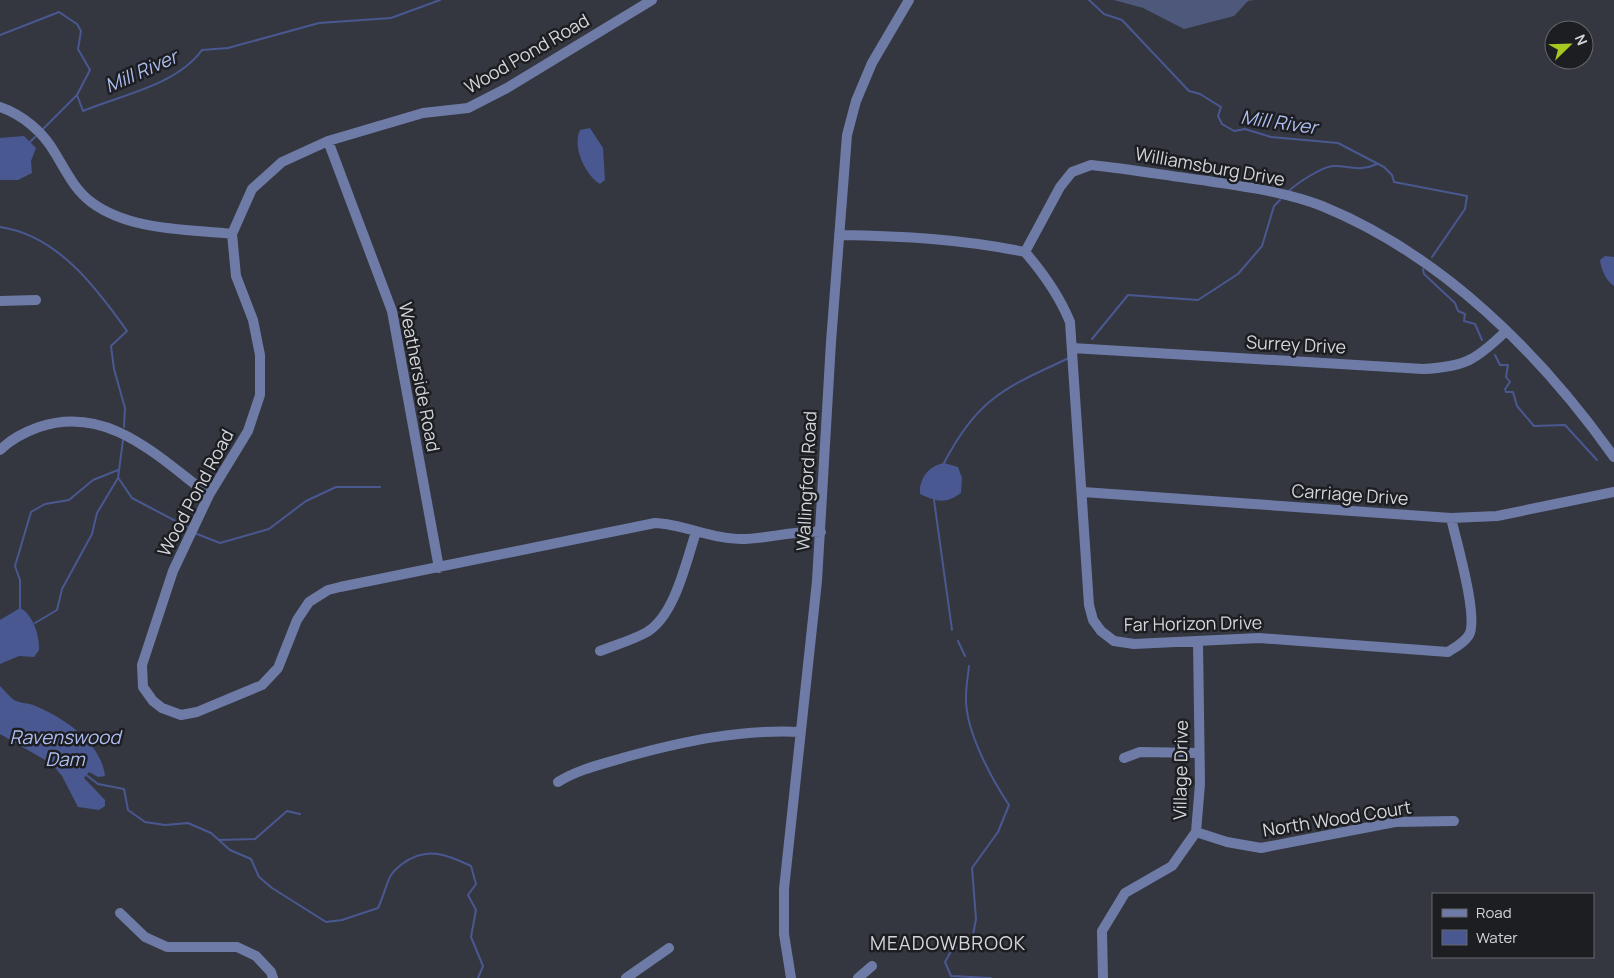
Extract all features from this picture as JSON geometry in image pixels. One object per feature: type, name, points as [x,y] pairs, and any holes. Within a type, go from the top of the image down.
[{"type":"street","name":"Wood Pond Road","points":[[652,0],[507,88],[468,108],[423,113],[328,141],[282,162],[252,189],[232,234],[236,276],[253,320],[260,355],[260,395],[248,431],[209,495],[173,571],[142,665],[141,680],[147,694],[162,708],[181,715],[197,712],[262,685],[271,677],[280,663],[301,614],[309,602],[321,594],[340,587],[654,523],[675,524],[719,538],[742,539],[821,532]]},
{"type":"street","name":"Wallingford Road","points":[[791,978],[784,934],[784,903],[821,532],[844,164],[851,118],[872,63],[909,0]]},
{"type":"street","points":[[0,107],[28,122],[55,153],[75,187],[90,202],[110,214],[149,224],[232,234]]},
{"type":"street","name":"Weatherside Road","points":[[328,141],[392,311],[439,568]]},
{"type":"street","name":"Williamsburg Drive","points":[[1025,252],[1060,187],[1072,172],[1092,165],[1266,190],[1321,206],[1376,231],[1440,272],[1506,331],[1596,432],[1614,458]]},
{"type":"street","points":[[839,235],[907,236],[975,242],[1025,252]]},
{"type":"street","name":"Far Horizon Drive","points":[[1025,252],[1044,274],[1061,301],[1070,322],[1083,492],[1089,605],[1093,620],[1101,632],[1114,641],[1134,644],[1259,638],[1448,652],[1464,641],[1470,634],[1472,626],[1467,589],[1451,518]]},
{"type":"street","points":[[0,301],[36,300]]},
{"type":"street","name":"Surrey Drive","points":[[1072,348],[1423,369],[1446,368],[1468,363],[1486,350],[1506,331]]},
{"type":"street","points":[[0,450],[24,432],[50,423],[82,421],[104,424],[131,437],[209,495]]},
{"type":"street","name":"Carriage Drive","points":[[1083,492],[1451,518],[1497,516],[1614,492]]},
{"type":"street","points":[[600,651],[646,632],[661,621],[671,603],[696,532]]},
{"type":"street","name":"Village Drive","points":[[1103,978],[1102,931],[1125,894],[1172,866],[1196,832],[1200,784],[1198,641]]},
{"type":"street","points":[[558,782],[575,772],[687,741],[756,731],[801,732]]},
{"type":"street","points":[[1124,758],[1140,752],[1199,753]]},
{"type":"street","name":"North Wood Court","points":[[1196,832],[1227,842],[1261,848],[1395,822],[1454,821]]},
{"type":"street","points":[[120,913],[145,937],[167,947],[236,947],[256,956],[271,972],[273,978]]},
{"type":"street","points":[[626,978],[669,948]]},
{"type":"street","points":[[858,978],[872,966]]},
{"type":"shaded area","points":[[1114,0],[1254,0],[1248,1],[1234,16],[1184,29],[1143,8]]},
{"type":"water","points":[[590,128],[603,148],[605,180],[600,184],[589,174],[579,152],[578,137],[580,130]]},
{"type":"water","points":[[24,136],[36,148],[31,161],[32,173],[18,180],[0,180],[0,138]]},
{"type":"water","points":[[1605,256],[1614,257],[1614,286],[1606,278],[1601,267],[1600,260]]},
{"type":"water","points":[[944,463],[958,467],[962,478],[961,493],[951,499],[941,501],[920,494],[921,483],[929,470]]},
{"type":"water","points":[[20,608],[29,615],[35,626],[39,650],[34,657],[19,656],[0,664],[0,620]]},
{"type":"water","name":"Ravenswood Dam","points":[[0,686],[14,700],[33,705],[56,716],[79,732],[88,742],[102,764],[105,776],[98,777],[89,772],[84,778],[105,800],[105,806],[99,810],[78,807],[62,776],[52,764],[0,734]]},
{"type":"waterway","name":"Mill River","points":[[0,35],[59,12],[77,24],[81,31],[78,49],[90,70],[77,95],[83,111],[147,88],[163,80],[178,72],[202,50],[228,48],[319,23],[391,18],[440,0]]},
{"type":"waterway","name":"Mill River","points":[[1089,0],[1104,14],[1122,20],[1189,91],[1200,94],[1221,107],[1218,116],[1222,124],[1234,131],[1245,129],[1271,137],[1338,143],[1384,167],[1392,175],[1394,182],[1467,196],[1465,209],[1432,257]]},
{"type":"waterway","points":[[43,129],[77,95]]},
{"type":"waterway","points":[[30,142],[35,137]]},
{"type":"waterway","points":[[1289,191],[1310,176],[1329,167],[1360,168],[1377,164]]},
{"type":"waterway","points":[[1092,339],[1128,295],[1198,300],[1238,274],[1262,246],[1274,206],[1280,200]]},
{"type":"waterway","points":[[0,227],[21,232],[40,240],[57,252],[88,281],[127,331],[111,346],[114,369],[125,408],[124,427]]},
{"type":"waterway","name":"Mill River","points":[[1423,269],[1424,274],[1455,303],[1458,311],[1465,314],[1464,321],[1475,324],[1482,340]]},
{"type":"waterway","name":"Mill River","points":[[1495,355],[1500,365],[1508,365],[1506,377],[1510,382],[1505,389],[1506,392],[1513,392],[1517,406],[1534,426],[1565,425],[1597,460]]},
{"type":"waterway","points":[[944,463],[965,428],[985,405],[1021,381],[1069,358]]},
{"type":"waterway","points":[[35,623],[57,610],[62,589],[92,534],[97,513],[118,478],[123,440]]},
{"type":"waterway","points":[[20,608],[20,580],[15,566],[31,512],[45,504],[69,500],[93,480],[118,470]]},
{"type":"waterway","points":[[119,479],[132,498],[187,527]]},
{"type":"waterway","points":[[197,534],[220,543],[269,529],[306,501],[336,487],[380,487]]},
{"type":"waterway","points":[[934,500],[952,630]]},
{"type":"waterway","points":[[958,641],[965,656]]},
{"type":"waterway","points":[[969,666],[966,697],[974,739],[987,768],[1009,805],[998,832],[972,868],[976,919],[973,935],[950,953],[945,962],[951,976],[991,978]]},
{"type":"waterway","points":[[85,774],[98,784],[124,789],[128,810],[145,822],[165,825],[188,823],[211,833],[230,850],[251,859],[259,877],[272,888],[326,922],[342,920],[378,908],[389,879],[402,864],[411,858],[428,854],[445,855],[471,866],[476,884],[468,895],[476,910],[471,937],[483,966],[478,978]]},
{"type":"waterway","points":[[219,840],[255,839],[287,811],[300,814]]},
{"type":"district","name":"MEADOWBROOK","points":[[948,943]]}]
